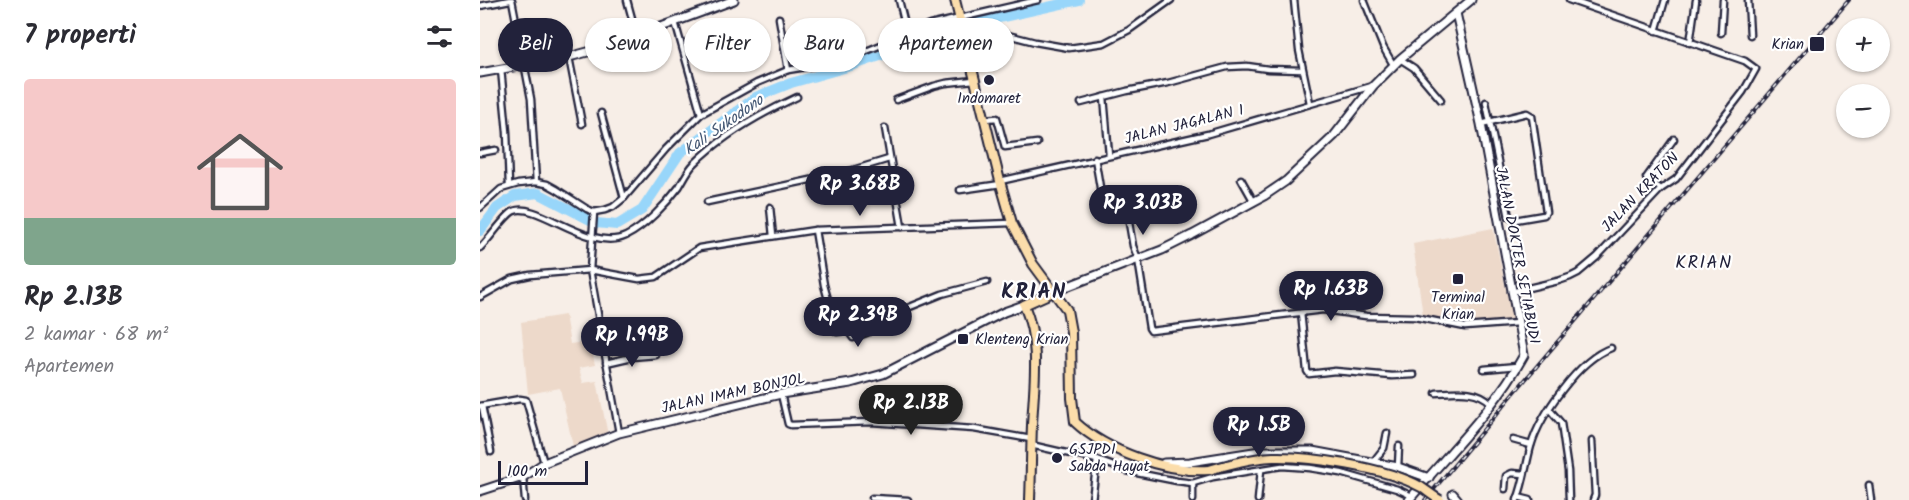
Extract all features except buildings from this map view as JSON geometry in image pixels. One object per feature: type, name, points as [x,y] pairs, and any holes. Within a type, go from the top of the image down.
[{"type":"main road","points":[[672,23],[734,0]]},
{"type":"main road","points":[[955,0],[960,18]]},
{"type":"main road","points":[[1030,500],[1036,357],[1035,341],[1024,304],[1192,235],[1254,202],[1286,181],[1334,136],[1373,86],[1400,58],[1471,0]]},
{"type":"main road","name":"JALAN DOKTER SETIABUDI","points":[[1412,497],[1476,424],[1524,355],[1481,124],[1456,13]]},
{"type":"main road","points":[[480,73],[498,70]]},
{"type":"main road","points":[[972,72],[1012,223],[1026,252],[1067,310],[1071,326],[1072,398],[1075,422],[1092,435],[1162,466],[1193,471],[1209,470],[1270,457],[1303,458],[1369,469],[1400,478],[1419,486],[1440,500]]},
{"type":"main road","name":"JALAN IMAM BONJOL","points":[[480,491],[523,477],[544,464],[619,434],[781,394],[851,383],[883,374],[1024,304]]},
{"type":"main road","points":[[1138,457],[1165,463],[1177,463],[1260,451],[1312,451],[1398,467],[1426,481]]},
{"type":"main road","points":[[1450,497],[1458,500]]},
{"type":"street","points":[[480,6],[511,0],[515,18]]},
{"type":"street","points":[[627,0],[632,18]]},
{"type":"street","points":[[899,0],[904,18]]},
{"type":"street","points":[[972,18],[1038,0]]},
{"type":"street","points":[[1014,37],[1069,48],[1104,43],[1129,30],[1171,0]]},
{"type":"street","points":[[1294,0],[1302,70],[1310,103]]},
{"type":"street","points":[[1364,0],[1383,47],[1394,66]]},
{"type":"street","points":[[1569,0],[1690,43],[1696,0]]},
{"type":"street","points":[[1656,31],[1665,0]]},
{"type":"street","points":[[1721,33],[1723,0]]},
{"type":"street","points":[[1748,0],[1750,36]]},
{"type":"street","points":[[779,18],[783,41]]},
{"type":"street","points":[[675,22],[701,114]]},
{"type":"street","name":"JALAN KRATON","points":[[1511,292],[1570,277],[1597,257],[1661,189],[1676,179],[1743,92],[1756,69],[1745,61],[1690,43]]},
{"type":"street","points":[[1400,58],[1414,68],[1442,100]]},
{"type":"street","points":[[1081,103],[1227,67],[1302,70]]},
{"type":"street","points":[[501,72],[510,186]]},
{"type":"street","points":[[526,72],[531,99],[536,182]]},
{"type":"street","points":[[572,72],[582,124]]},
{"type":"street","points":[[480,208],[493,195],[510,186],[536,182],[547,184],[594,213],[613,207],[624,198],[666,149],[701,114],[738,93],[784,72]]},
{"type":"street","points":[[896,100],[934,86],[974,80]]},
{"type":"street","name":"JALAN JAGALAN 1","points":[[960,190],[1000,183],[1095,158],[1208,134],[1373,86]]},
{"type":"street","points":[[480,248],[511,213],[520,210],[534,212],[592,235],[613,239],[626,237],[652,217],[674,193],[692,166],[707,152],[771,109],[797,97]]},
{"type":"street","points":[[1104,97],[1109,155]]},
{"type":"street","points":[[1481,124],[1490,122],[1527,113],[1532,116],[1546,212],[1544,215],[1515,220],[1509,217],[1490,122],[1486,102]]},
{"type":"street","points":[[601,113],[624,198]]},
{"type":"street","points":[[984,119],[997,118],[1005,147],[1036,143]]},
{"type":"street","points":[[885,128],[902,227]]},
{"type":"street","points":[[1661,189],[1646,178],[1674,139]]},
{"type":"street","points":[[480,153],[496,150]]},
{"type":"street","points":[[1095,158],[1103,205]]},
{"type":"street","points":[[706,202],[843,173],[889,159]]},
{"type":"street","points":[[1241,179],[1254,202]]},
{"type":"street","points":[[770,207],[773,236]]},
{"type":"street","points":[[594,213],[590,270],[619,434]]},
{"type":"street","points":[[1128,217],[1151,331],[1323,310],[1366,316],[1415,317],[1465,327],[1518,323]]},
{"type":"street","points":[[480,297],[513,279],[590,270],[639,279],[651,278],[663,273],[699,248],[815,230],[1012,223]]},
{"type":"street","points":[[815,230],[824,285],[837,332],[849,333],[934,297],[987,282]]},
{"type":"street","points":[[1301,313],[1309,374],[1335,371],[1392,376],[1414,375]]},
{"type":"street","points":[[849,333],[853,338],[869,332]]},
{"type":"street","points":[[1530,500],[1517,498],[1539,422],[1564,388],[1589,361],[1611,348]]},
{"type":"street","points":[[606,363],[632,357],[656,355]]},
{"type":"street","points":[[1484,369],[1518,366]]},
{"type":"street","points":[[1436,393],[1466,391],[1485,396],[1491,403]]},
{"type":"street","points":[[781,394],[788,424],[791,425],[871,422],[974,429],[1097,460],[1127,471],[1193,483],[1213,477],[1282,466],[1311,464],[1397,489],[1412,497]]},
{"type":"street","points":[[491,452],[481,406],[520,399],[527,401],[544,464]]},
{"type":"street","points":[[1549,409],[1561,423],[1568,471],[1569,500]]},
{"type":"street","points":[[1373,462],[1384,448],[1387,433]]},
{"type":"street","points":[[1513,440],[1531,445]]},
{"type":"street","points":[[1592,441],[1595,495],[1593,500]]},
{"type":"street","points":[[1398,467],[1400,446]]},
{"type":"street","points":[[1311,464],[1312,451]]},
{"type":"street","points":[[1092,500],[1097,460]]},
{"type":"street","points":[[1258,500],[1261,470]]},
{"type":"street","points":[[1505,489],[1506,476],[1512,472],[1524,474]]},
{"type":"street","points":[[523,477],[525,500]]},
{"type":"street","points":[[1193,483],[1193,500]]},
{"type":"street","points":[[1869,485],[1871,500]]},
{"type":"street","points":[[872,498],[908,500]]},
{"type":"shaded area","name":"Terminal Krian","points":[[1493,228],[1513,323],[1477,327],[1423,316],[1413,244]]},
{"type":"shaded area","points":[[565,315],[570,344],[590,341],[595,365],[579,368],[583,383],[597,381],[608,435],[573,446],[560,388],[528,394],[521,322]]},
{"type":"waterway","name":"Kali Sukodono","points":[[480,231],[497,208],[515,196],[538,193],[596,223],[617,225],[642,210],[680,153],[756,97],[791,83],[851,66],[972,24],[1079,0]]},
{"type":"railway","points":[[1425,500],[1849,0]]},
{"type":"place","name":"Krian","points":[[1817,44]]},
{"type":"place","name":"Indomaret","points":[[989,80]]},
{"type":"place","name":"Terminal Krian","points":[[1458,279]]},
{"type":"place","name":"Klenteng Krian","points":[[963,339]]},
{"type":"place","name":"GSJPDI Sabda Hayat","points":[[1057,458]]},
{"type":"district","name":"KRIAN","points":[[1704,262]]},
{"type":"district","name":"KRIAN","points":[[1034,291]]}]
